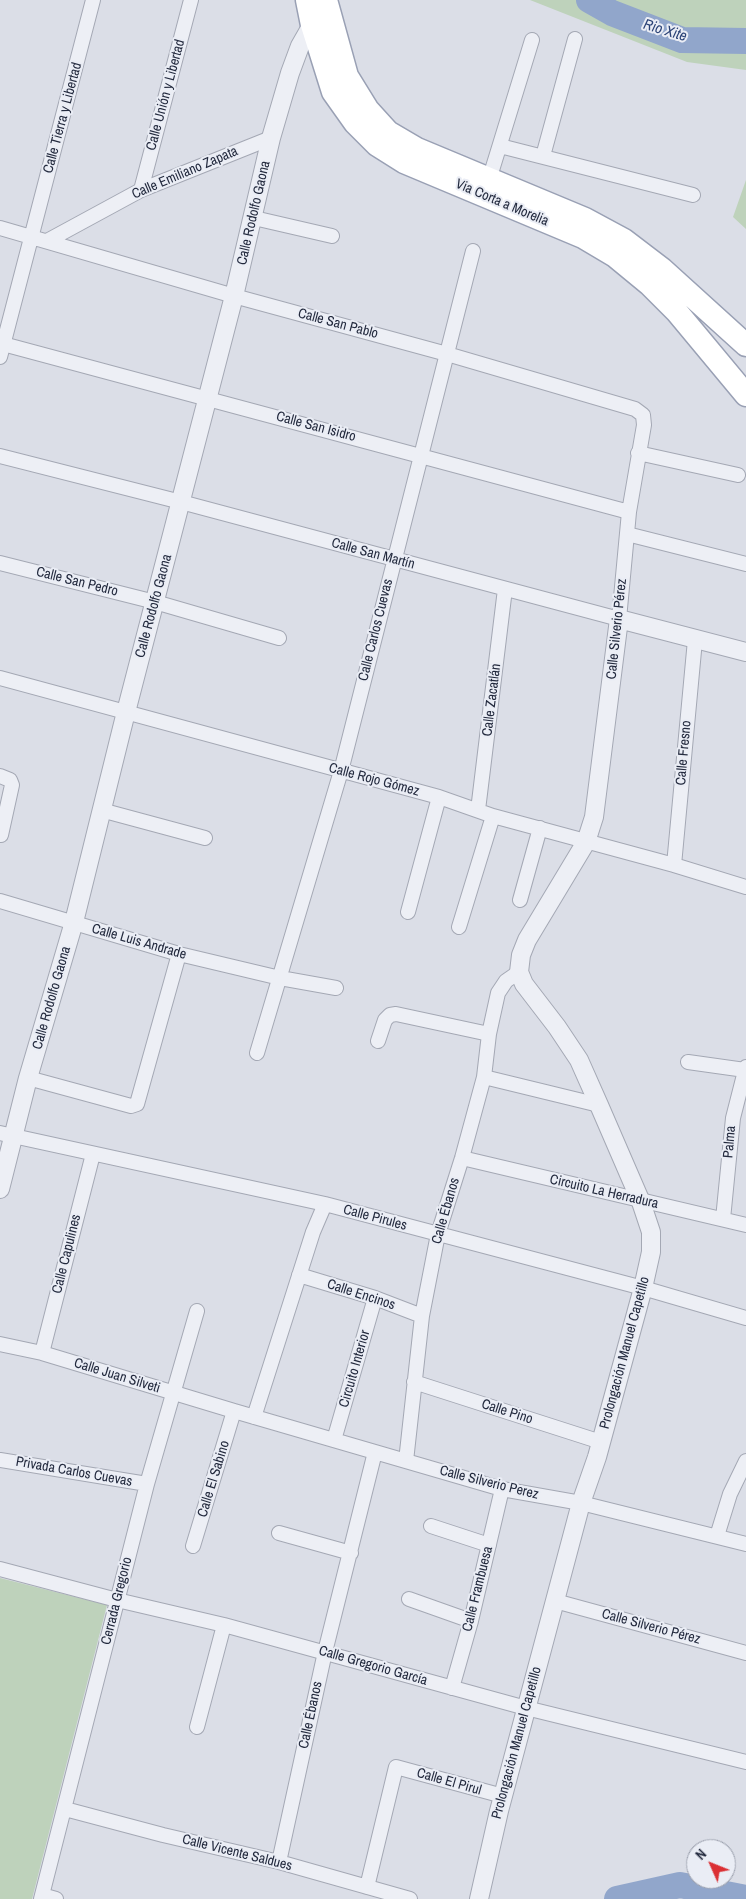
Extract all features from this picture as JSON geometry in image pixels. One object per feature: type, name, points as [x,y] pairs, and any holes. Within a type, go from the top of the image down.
[{"type":"main road","name":"Via Corta a Morelia","points":[[307,0],[312,25],[333,92],[355,123],[377,145],[404,162],[582,237],[615,256],[649,284],[677,312],[742,389]]},
{"type":"main road","name":"Via Corta a Morelia","points":[[326,0],[347,76],[368,110],[388,132],[417,149],[585,219],[624,240],[662,270],[746,345]]},
{"type":"street","name":"Calle Tierra y Libertad","points":[[2,350],[93,0]]},
{"type":"street","name":"Calle Unión y Libertad","points":[[140,190],[191,0]]},
{"type":"street","name":"Calle Rodolfo Gaona","points":[[0,1189],[6,1135],[28,1078],[74,922],[154,602],[254,218],[271,138],[290,73],[300,46],[312,25]]},
{"type":"street","points":[[543,156],[574,39]]},
{"type":"street","points":[[489,180],[532,40]]},
{"type":"street","name":"Calle Emiliano Zapata","points":[[47,241],[140,190],[271,138]]},
{"type":"street","points":[[500,146],[693,195]]},
{"type":"street","points":[[254,218],[332,236]]},
{"type":"street","name":"Calle San Pablo","points":[[0,228],[234,296],[447,354],[635,409],[643,415]]},
{"type":"street","name":"Calle Carlos Cuevas","points":[[280,978],[341,771],[473,251]]},
{"type":"street","name":"Calle San Isidro","points":[[2,350],[208,398],[421,454],[629,512]]},
{"type":"street","name":"Calle Silverio Pérez","points":[[586,842],[594,817],[619,619],[629,512],[644,425],[643,415]]},
{"type":"street","points":[[638,453],[738,475]]},
{"type":"street","name":"Calle San Martín","points":[[0,456],[181,502],[505,590],[746,652]]},
{"type":"street","points":[[627,534],[746,564]]},
{"type":"street","name":"Calle San Pedro","points":[[0,562],[154,602],[279,638]]},
{"type":"street","name":"Calle Zacatlán","points":[[478,810],[505,590]]},
{"type":"street","name":"Calle Fresno","points":[[674,865],[695,640]]},
{"type":"street","name":"Calle Rojo Gómez","points":[[0,678],[439,797],[493,816],[746,886]]},
{"type":"street","points":[[0,776],[10,780],[13,790],[1,835]]},
{"type":"street","points":[[408,912],[439,797]]},
{"type":"street","points":[[102,810],[205,838]]},
{"type":"street","points":[[459,927],[493,816]]},
{"type":"street","points":[[520,900],[540,828]]},
{"type":"street","points":[[519,972],[521,955],[527,940],[586,842]]},
{"type":"street","name":"Calle Luis Andrade","points":[[0,901],[179,954],[280,978]]},
{"type":"street","points":[[28,1078],[131,1106],[137,1104],[179,954]]},
{"type":"street","name":"Calle Ébanos","points":[[406,1461],[422,1316],[438,1234],[462,1158],[484,1077],[489,1034],[498,993],[506,981],[519,972]]},
{"type":"street","name":"Prolongación Manuel Capetillo","points":[[479,1899],[526,1708],[581,1503],[601,1442],[651,1252],[651,1232],[642,1202],[579,1060],[557,1027],[524,984],[519,972]]},
{"type":"street","points":[[257,1052],[280,978],[336,988]]},
{"type":"street","points":[[378,1041],[386,1020],[396,1014],[489,1034]]},
{"type":"street","points":[[688,1062],[746,1069]]},
{"type":"street","name":"Palma","points":[[723,1219],[732,1118],[746,1069]]},
{"type":"street","points":[[484,1077],[599,1105]]},
{"type":"street","name":"Calle Pirules","points":[[6,1135],[325,1204],[643,1288],[746,1318]]},
{"type":"street","name":"Calle Capulines","points":[[42,1353],[93,1154]]},
{"type":"street","name":"Circuito La Herradura","points":[[462,1158],[746,1226]]},
{"type":"street","points":[[254,1417],[313,1232],[325,1204]]},
{"type":"street","name":"Calle Encinos","points":[[299,1275],[375,1298],[422,1316]]},
{"type":"street","name":"Circuito Interior","points":[[334,1440],[375,1298]]},
{"type":"street","points":[[175,1393],[197,1311]]},
{"type":"street","name":"Calle Juan Silveti","points":[[0,1344],[42,1353],[234,1411]]},
{"type":"street","name":"Calle Pino","points":[[414,1382],[601,1442]]},
{"type":"street","name":"Cerrada Gregorio","points":[[46,1898],[64,1809],[117,1600],[147,1484],[175,1393]]},
{"type":"street","name":"Calle Silverio Perez","points":[[234,1411],[502,1489],[581,1503],[746,1544]]},
{"type":"street","name":"Calle El Sabino","points":[[193,1546],[234,1411]]},
{"type":"street","name":"Calle Ébanos","points":[[279,1862],[325,1652],[375,1452]]},
{"type":"street","name":"Privada Carlos Cuevas","points":[[0,1460],[147,1484]]},
{"type":"street","points":[[717,1536],[730,1494],[746,1461]]},
{"type":"street","name":"Calle Frambuesa","points":[[452,1688],[471,1621],[502,1489]]},
{"type":"street","points":[[432,1526],[489,1545]]},
{"type":"street","points":[[279,1533],[351,1553]]},
{"type":"street","name":"Calle Gregorio García","points":[[0,1569],[325,1652],[526,1708],[746,1762]]},
{"type":"street","points":[[409,1599],[471,1621]]},
{"type":"street","name":"Calle Silverio Pérez","points":[[555,1601],[746,1653]]},
{"type":"street","points":[[197,1727],[224,1626]]},
{"type":"street","name":"Calle El Pirul","points":[[366,1887],[396,1767],[503,1796]]},
{"type":"street","name":"Calle Vicente Saldues","points":[[64,1809],[163,1835],[279,1862],[410,1899]]},
{"type":"green space","points":[[530,0],[746,0],[746,70],[687,62]]},
{"type":"green space","points":[[746,180],[746,229],[733,217]]},
{"type":"green space","points":[[0,1578],[107,1605],[32,1899],[0,1899]]},
{"type":"waterway","name":"Rio Xite","points":[[589,0],[612,13],[682,40],[746,41]]},
{"type":"waterway","name":"Rio Xite","points":[[617,1899],[680,1885],[746,1898]]}]
